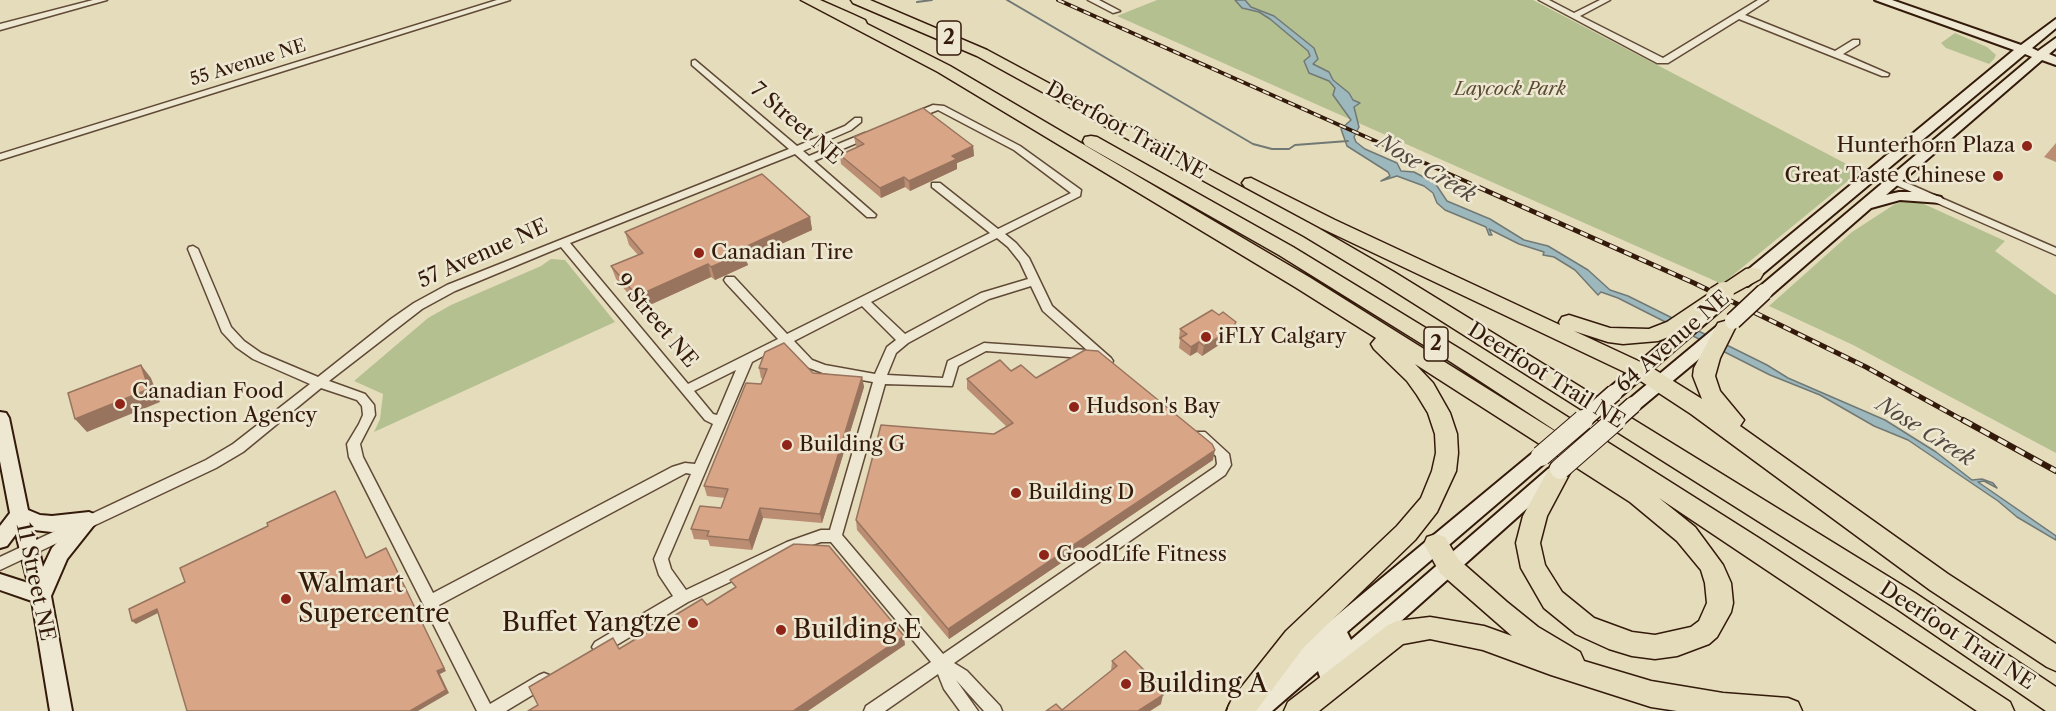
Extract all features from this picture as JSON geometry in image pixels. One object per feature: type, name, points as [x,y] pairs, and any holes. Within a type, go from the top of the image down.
[{"type":"highway","name":"Deerfoot Trail NE","points":[[808,0],[856,5],[982,53],[1311,232],[1387,277],[1896,595],[2056,702]]},
{"type":"highway","name":"Deerfoot Trail NE","points":[[856,5],[1005,93],[1286,251],[1487,376],[1763,554],[2000,711]]},
{"type":"highway","points":[[856,5],[855,24],[944,69],[1192,215],[1539,431],[1658,510],[1696,544],[1715,573],[1720,603],[1718,612],[1708,629],[1700,636],[1677,644],[1655,647],[1632,644],[1585,626],[1553,600],[1533,567],[1528,543],[1535,516],[1560,469]]},
{"type":"highway","points":[[1035,81],[1050,83],[1172,142],[1328,224],[1428,269],[1650,376],[1699,408],[1939,582],[2056,659]]},
{"type":"highway","points":[[1192,215],[1389,351],[1425,389],[1439,413],[1446,434],[1447,453],[1444,471],[1430,505],[1406,533],[1295,639],[1245,710]]},
{"type":"highway","points":[[1428,269],[1597,333],[1623,337],[1650,336],[1674,327],[1731,290]]},
{"type":"highway","points":[[1729,324],[1705,368],[1706,384],[1715,401],[1727,416],[1804,477],[1857,524]]},
{"type":"highway","points":[[1443,555],[1529,635],[1600,678]]},
{"type":"highway","points":[[1298,711],[1397,633],[1430,628],[1484,638],[1623,686],[1680,700],[1788,711]]},
{"type":"main road","points":[[1881,0],[1987,39],[2024,48]]},
{"type":"main road","name":"64 Avenue NE","points":[[1245,710],[1356,626],[1390,582],[1443,555],[1560,469],[1633,405],[1650,376],[1731,290],[1877,173],[2056,22]]},
{"type":"main road","points":[[1987,39],[2018,42],[2056,69]]},
{"type":"main road","points":[[1987,39],[2000,51],[2006,63]]},
{"type":"main road","name":"64 Avenue NE","points":[[1285,711],[1541,456],[1614,393],[1650,376],[1729,324],[2037,57],[2054,47]]},
{"type":"main road","points":[[2037,57],[2056,61]]},
{"type":"main road","points":[[2022,70],[2056,69]]},
{"type":"main road","points":[[1862,207],[1899,196],[1919,196],[1936,200]]},
{"type":"main road","name":"11 Street NE","points":[[0,418],[20,514],[41,596],[61,711]]},
{"type":"main road","points":[[0,540],[20,514],[37,523],[52,524],[89,520]]},
{"type":"main road","points":[[0,582],[41,596],[59,554],[89,520]]},
{"type":"street","points":[[0,27],[103,0]]},
{"type":"street","name":"55 Avenue NE","points":[[0,157],[506,0]]},
{"type":"street","points":[[1092,0],[1116,11]]},
{"type":"street","points":[[1543,0],[1657,60],[1665,61],[1764,0]]},
{"type":"street","points":[[1574,16],[1606,0]]},
{"type":"street","points":[[1739,16],[1885,74]]},
{"type":"street","points":[[1837,54],[1856,42]]},
{"type":"street","name":"7 Street NE","points":[[695,63],[871,215]]},
{"type":"street","points":[[686,390],[1076,194],[1076,190],[1017,148],[941,108],[936,107],[904,120]]},
{"type":"street","name":"57 Avenue NE","points":[[0,564],[211,464],[258,433],[418,306],[451,288],[796,150],[848,128],[858,120]]},
{"type":"street","points":[[808,160],[882,129]]},
{"type":"street","points":[[1877,173],[2056,252]]},
{"type":"street","points":[[936,185],[1019,253],[1047,308],[1116,369]]},
{"type":"street","name":"9 Street NE","points":[[563,242],[709,417],[720,422]]},
{"type":"street","points":[[193,249],[226,329],[240,344],[257,356],[320,383],[361,397],[368,405],[369,415],[353,444],[356,457],[485,711]]},
{"type":"street","points":[[730,280],[785,340],[804,359],[816,367],[880,379],[948,383],[952,364],[984,347],[1100,355]]},
{"type":"street","points":[[835,536],[880,379],[891,350],[904,340],[985,296],[1034,281]]},
{"type":"street","points":[[862,301],[904,340]]},
{"type":"street","points":[[683,598],[664,571],[661,559],[747,359]]},
{"type":"street","points":[[872,711],[1220,471],[1224,465],[1222,454],[1189,427]]},
{"type":"street","points":[[430,602],[677,471],[685,468],[700,469]]},
{"type":"street","points":[[582,658],[683,598],[792,546],[821,536],[835,536]]},
{"type":"street","points":[[835,536],[941,663],[962,676],[994,711]]},
{"type":"street","points":[[941,663],[949,684],[969,711]]},
{"type":"street","points":[[492,711],[562,669]]},
{"type":"green space","name":"Laycock Park","points":[[1157,0],[1533,0],[1860,171],[1722,284],[1117,16]]},
{"type":"green space","points":[[1955,33],[1987,47],[1996,55],[1994,59],[1989,64],[1946,48],[1941,43]]},
{"type":"green space","points":[[1913,199],[2005,241],[1995,251],[2056,295],[2056,453],[1853,345],[1769,306],[1852,232],[1895,204]]},
{"type":"green space","points":[[551,259],[565,260],[615,322],[374,432],[380,419],[383,394],[354,381],[428,318],[451,305],[541,266]]},
{"type":"water","points":[[1235,0],[1245,0],[1251,7],[1274,16],[1314,48],[1318,59],[1313,64],[1329,72],[1333,80],[1349,93],[1353,100],[1360,103],[1354,107],[1359,127],[1354,137],[1356,142],[1365,149],[1397,163],[1401,171],[1414,172],[1435,183],[1447,201],[1490,219],[1524,240],[1548,246],[1588,270],[1610,290],[1628,296],[1767,365],[1788,378],[1885,420],[1936,452],[1972,480],[1982,479],[1993,483],[1997,488],[1984,481],[1978,482],[2056,536],[2056,540],[2017,517],[1998,501],[1908,440],[1874,426],[1820,395],[1770,375],[1618,298],[1601,292],[1598,295],[1575,270],[1554,257],[1543,255],[1544,252],[1519,244],[1489,229],[1492,235],[1489,235],[1486,227],[1445,210],[1437,203],[1433,193],[1424,186],[1397,176],[1381,181],[1390,176],[1388,172],[1347,146],[1341,129],[1351,120],[1333,95],[1335,88],[1329,81],[1309,73],[1304,61],[1310,56],[1308,51],[1270,19],[1259,12],[1242,8]]},
{"type":"building","points":[[923,108],[973,146],[952,156],[957,159],[909,181],[904,177],[880,188],[840,155],[864,144],[854,137]]},
{"type":"building","name":"Canadian Tire","points":[[762,174],[810,217],[741,249],[745,252],[711,267],[708,264],[637,296],[611,266],[643,253],[625,232]]},
{"type":"building","points":[[1212,310],[1219,315],[1223,312],[1236,322],[1230,333],[1204,346],[1199,342],[1191,347],[1180,338],[1187,334],[1180,329]]},
{"type":"building","name":"Building G","points":[[784,343],[813,373],[862,377],[820,514],[760,508],[749,540],[707,536],[709,531],[691,529],[700,506],[721,508],[728,489],[704,486],[746,383],[761,384],[767,369],[759,368],[765,352]]},
{"type":"building","name":"Building D","points":[[1085,350],[1098,351],[1212,444],[1215,450],[948,629],[856,520],[881,425],[994,434],[1013,423],[967,379],[1000,360],[1011,371],[1021,365],[1036,378]]},
{"type":"building","points":[[141,365],[149,389],[75,419],[68,393]]},
{"type":"building","name":"Walmart Supercentre","points":[[335,491],[366,558],[386,548],[444,668],[437,671],[446,690],[410,711],[187,711],[157,609],[132,621],[129,609],[185,582],[180,568]]},
{"type":"building","name":"Building E","points":[[794,544],[829,546],[904,636],[793,711],[528,711],[538,705],[529,687],[613,638],[619,649],[702,599],[707,605],[736,587],[730,580]]},
{"type":"building","name":"Building A","points":[[1125,651],[1157,683],[1154,688],[1163,695],[1138,711],[1046,711],[1056,704],[1062,710],[1117,666],[1112,661]]},
{"type":"waterway","points":[[917,2],[932,0]]},
{"type":"waterway","points":[[1007,0],[1253,144],[1272,149],[1289,149],[1295,145],[1348,141]]},
{"type":"railway","points":[[1058,0],[1481,188]]},
{"type":"railway","points":[[1478,187],[1694,283],[1866,367],[1966,422]]},
{"type":"railway","points":[[1963,420],[2056,471]]},
{"type":"place","name":"Hunterhorn Plaza","points":[[2027,146]]},
{"type":"place","name":"Great Taste Chinese","points":[[1998,176]]},
{"type":"place","name":"Canadian Tire","points":[[699,253]]},
{"type":"place","name":"iFLY Calgary","points":[[1206,337]]},
{"type":"place","name":"Canadian Food Inspection Agency","points":[[120,404]]},
{"type":"place","name":"Hudson's Bay","points":[[1074,407]]},
{"type":"place","name":"Building G","points":[[787,445]]},
{"type":"place","name":"Building D","points":[[1016,493]]},
{"type":"place","name":"GoodLife Fitness","points":[[1044,555]]},
{"type":"place","name":"Walmart Supercentre","points":[[286,599]]},
{"type":"place","name":"Buffet Yangtze","points":[[693,623]]},
{"type":"place","name":"Building E","points":[[781,630]]},
{"type":"place","name":"Building A","points":[[1126,684]]},
{"type":"water label","name":"Nose Creek","points":[[1426,169]]},
{"type":"water label","name":"Nose Creek","points":[[1925,432]]}]
